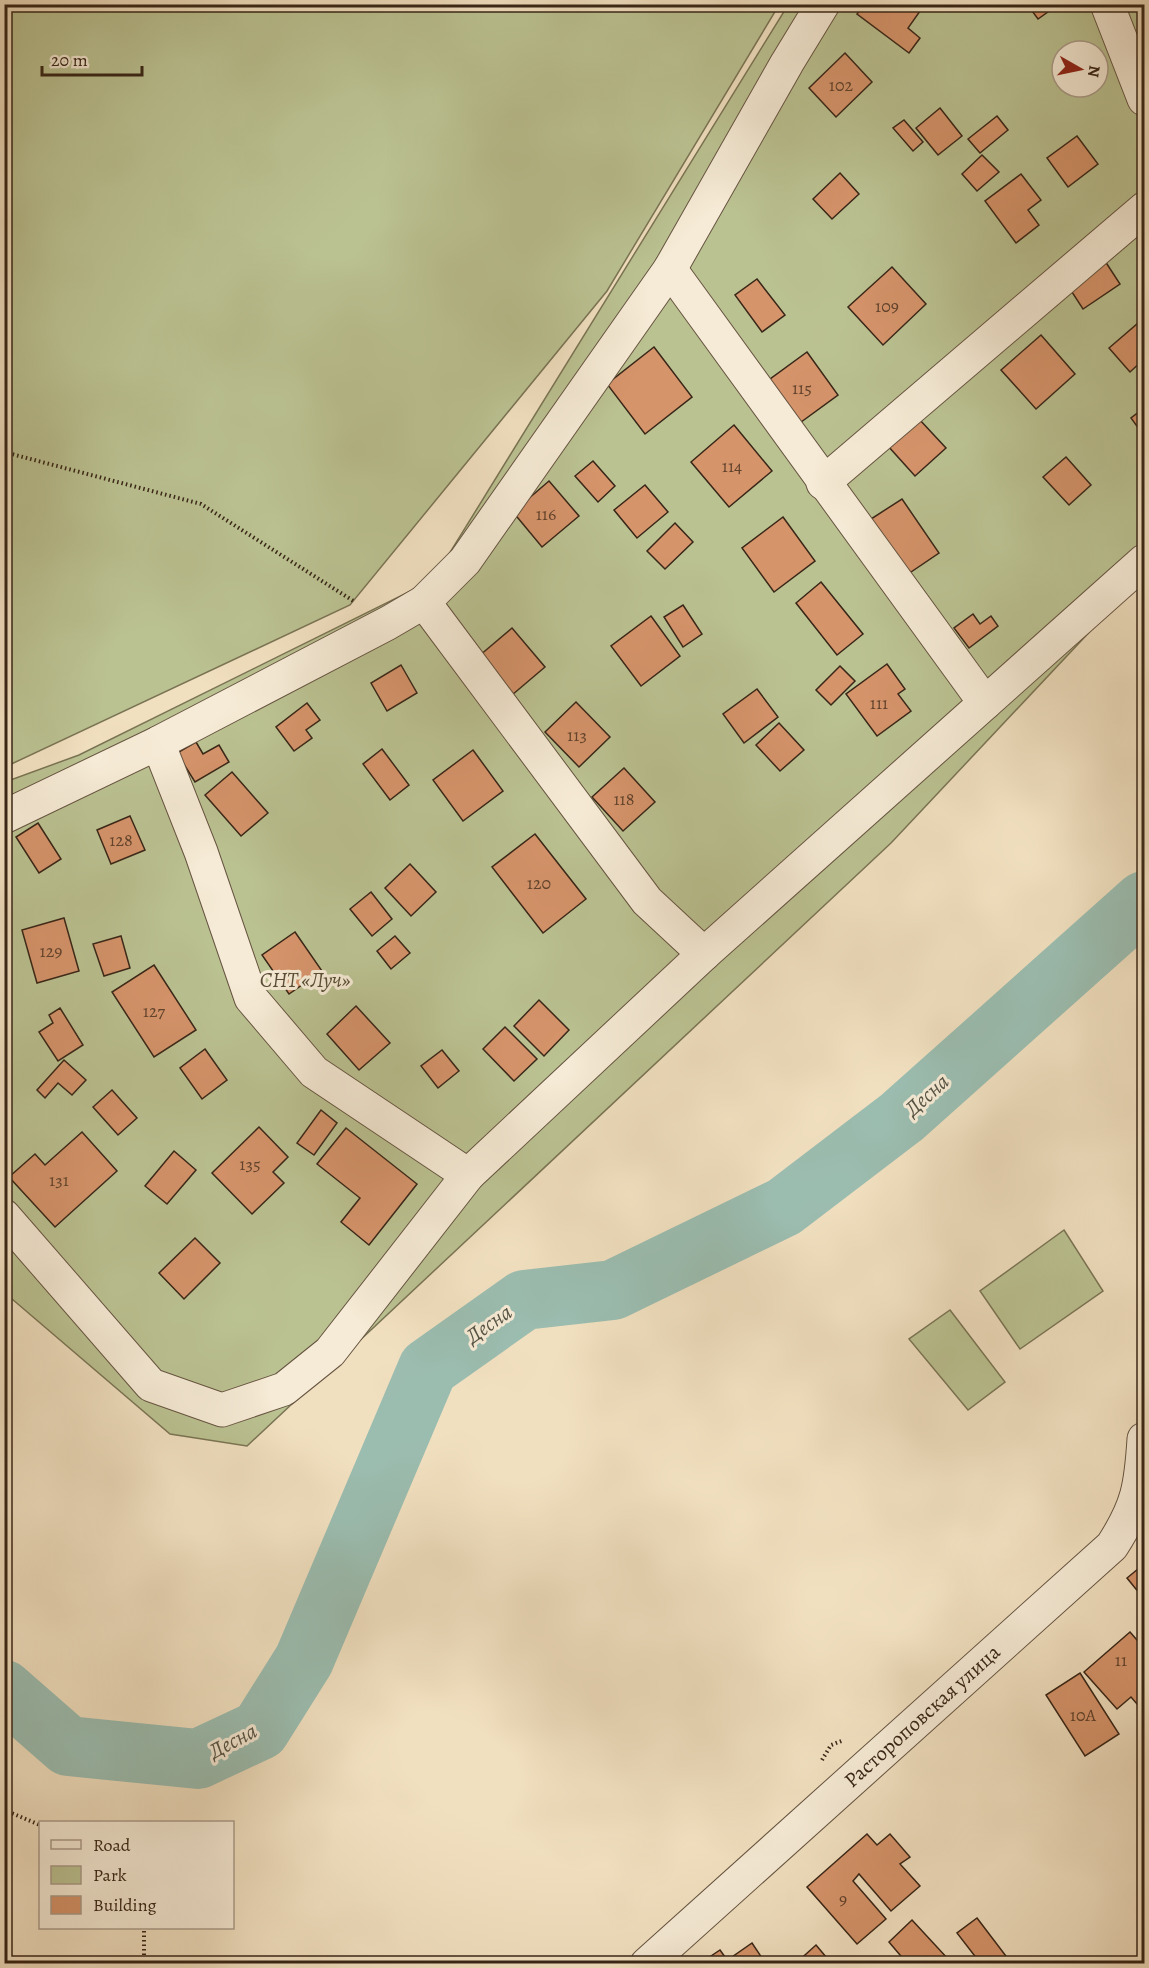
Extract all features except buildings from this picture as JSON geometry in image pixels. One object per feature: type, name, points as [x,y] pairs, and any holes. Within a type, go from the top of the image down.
[{"type":"street","points":[[4,817],[158,743],[424,602],[465,561],[670,269],[823,4]]},
{"type":"street","points":[[1107,4],[1144,99]]},
{"type":"street","points":[[823,483],[1144,209]]},
{"type":"street","points":[[670,269],[823,483],[985,703]]},
{"type":"street","points":[[4,1216],[151,1384],[222,1410],[284,1389],[330,1352],[468,1175],[704,954],[1144,561]]},
{"type":"street","points":[[424,602],[647,901],[704,954]]},
{"type":"street","points":[[158,743],[201,852],[251,998],[314,1072],[468,1175]]},
{"type":"street","name":"Растороповская улица","points":[[647,1964],[1112,1546],[1132,1516],[1142,1482],[1144,1439]]},
{"type":"path","points":[[4,452],[201,504],[388,623]]},
{"type":"path","points":[[4,1810],[39,1824]]},
{"type":"path","points":[[144,1929],[144,1964]]},
{"type":"green space","points":[[4,5],[779,5],[607,291],[350,605],[5,767]]},
{"type":"green space","name":"СНТ «Луч»","points":[[788,5],[1144,5],[1144,574],[891,843],[247,1446],[170,1434],[5,1293],[5,782],[79,755],[433,580]]},
{"type":"green space","points":[[1064,1230],[1103,1291],[1020,1349],[980,1291]]},
{"type":"green space","points":[[950,1310],[1005,1382],[968,1410],[909,1339]]},
{"type":"waterway","name":"Десна","points":[[4,1690],[68,1746],[198,1759],[260,1730],[304,1660],[428,1368],[524,1300],[613,1290],[784,1207],[902,1117],[1144,901]]}]
